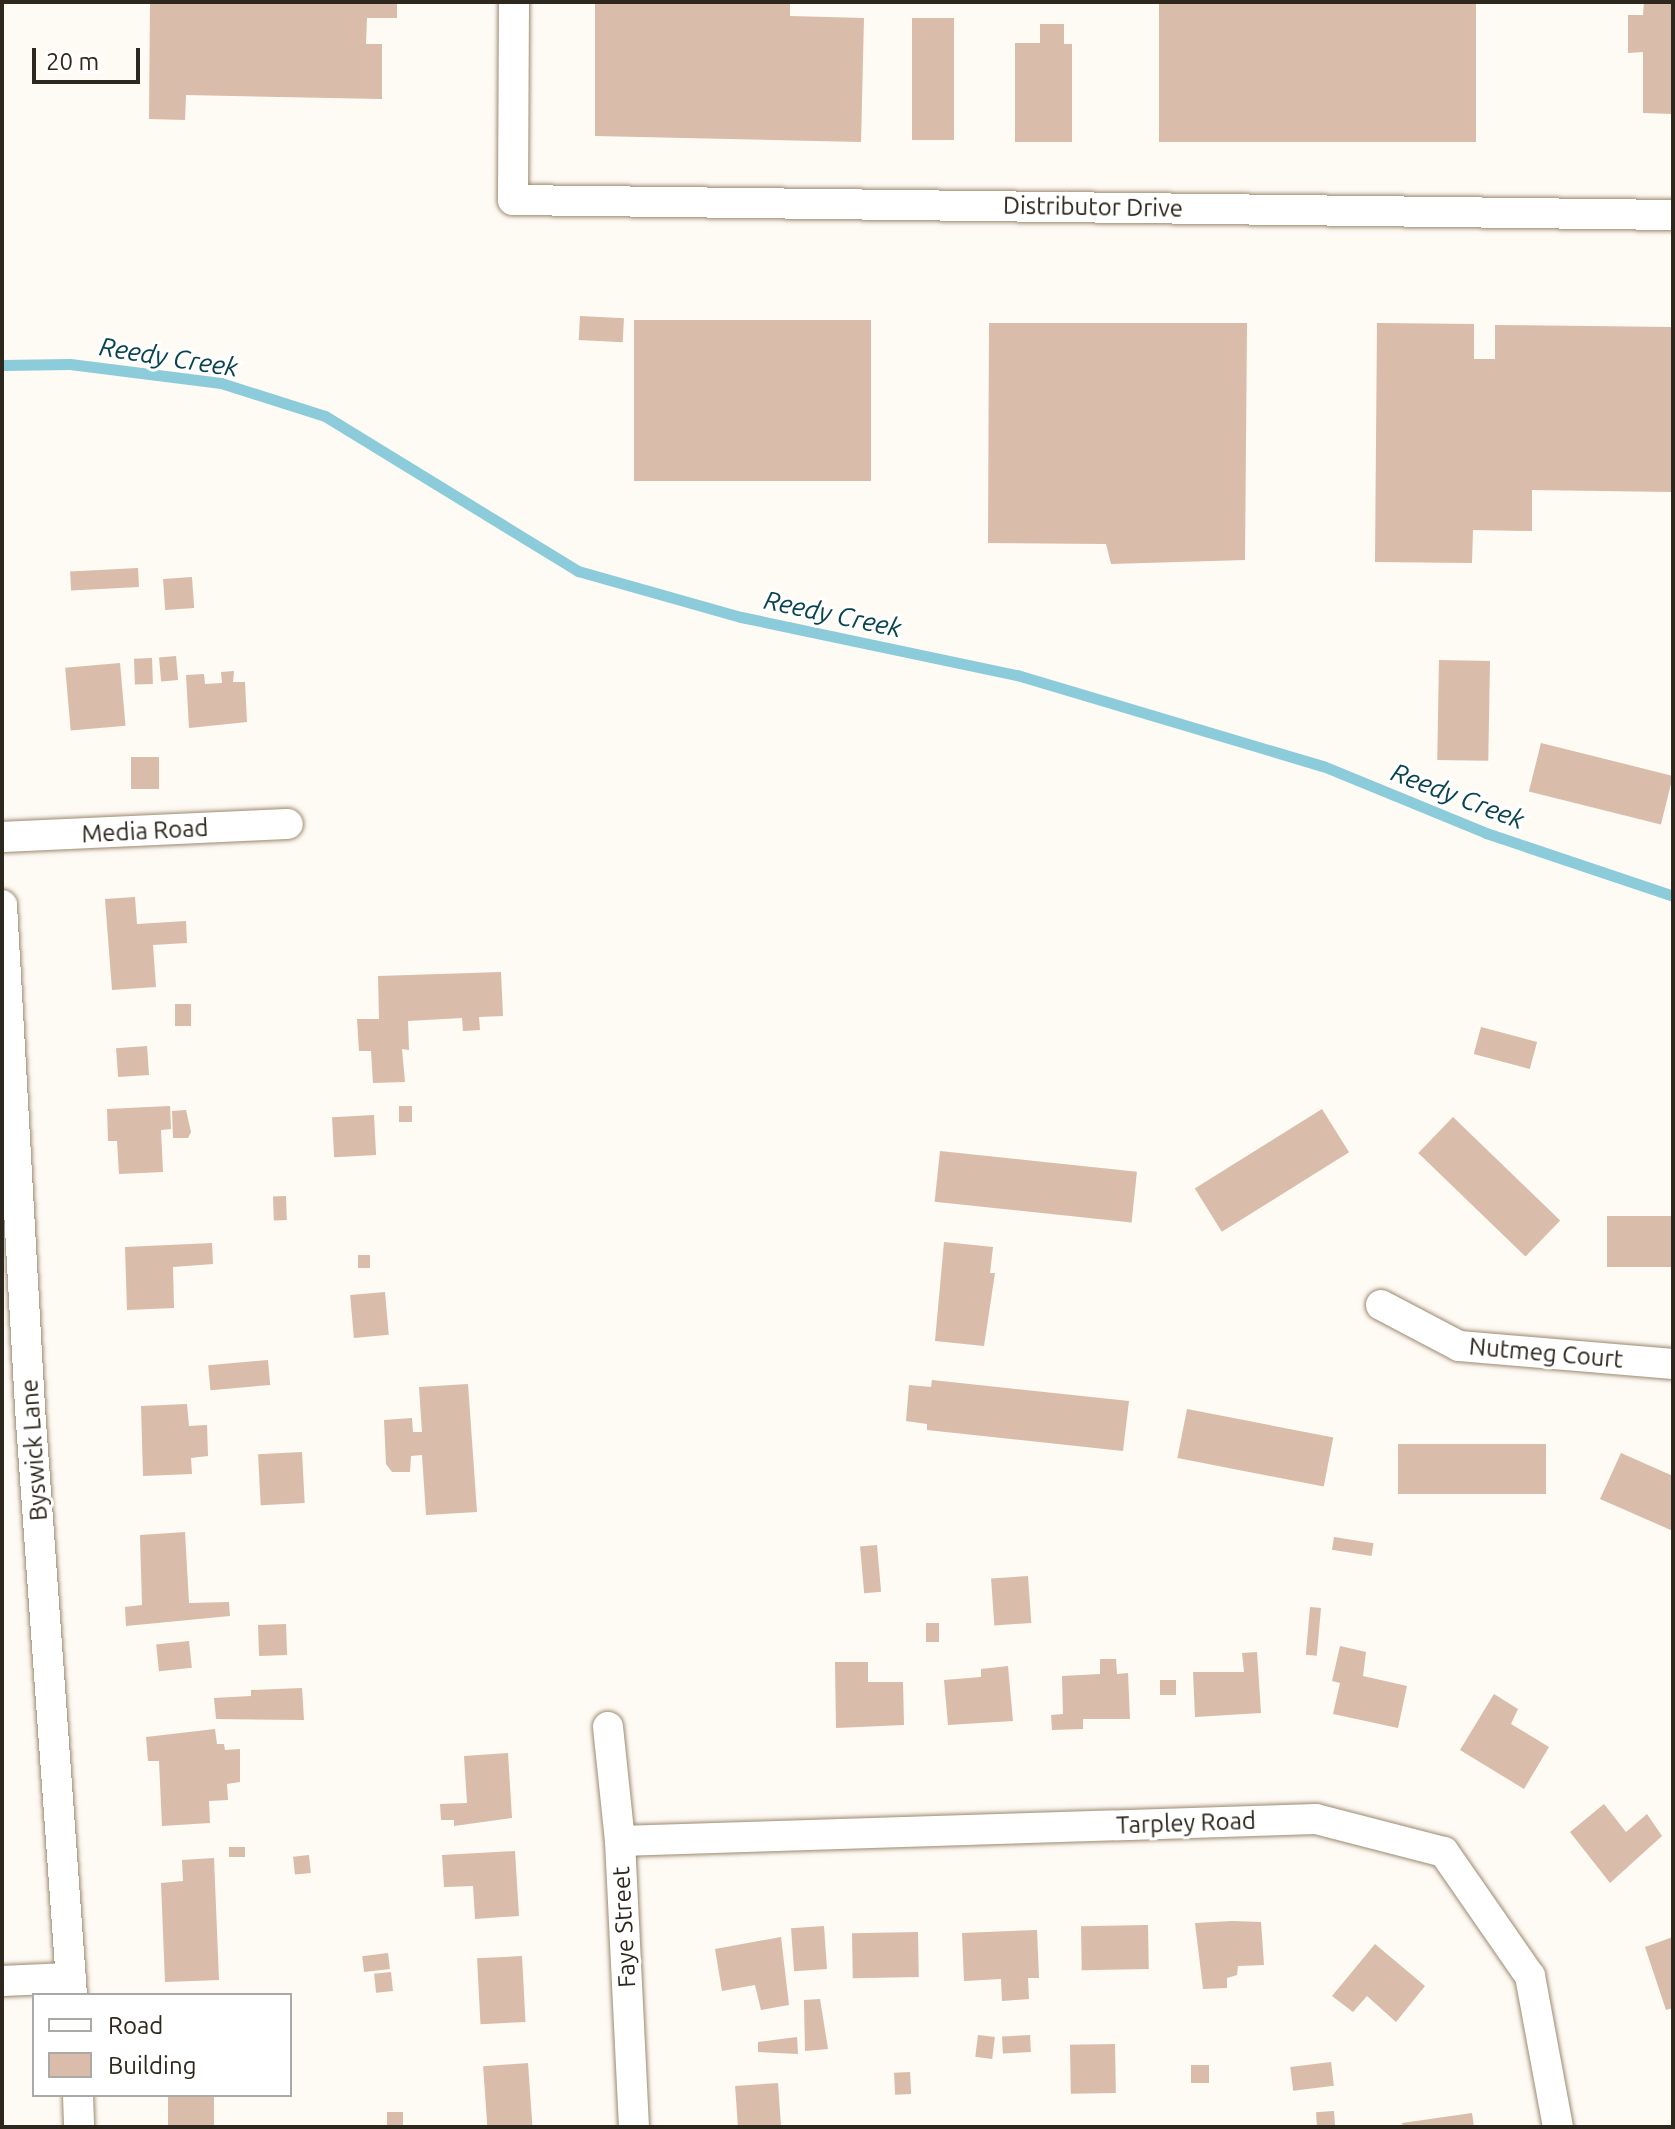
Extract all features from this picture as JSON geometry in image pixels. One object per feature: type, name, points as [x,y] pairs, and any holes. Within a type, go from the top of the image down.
[{"type":"street","name":"Distributor Drive","points":[[514,2],[513,200],[1673,215]]},
{"type":"street","name":"Media Road","points":[[2,837],[288,824]]},
{"type":"street","name":"Byswick Lane","points":[[2,905],[16,1409],[72,1987]]},
{"type":"street","name":"Nutmeg Court","points":[[1381,1305],[1459,1346],[1673,1364]]},
{"type":"street","name":"Faye Street","points":[[608,1727],[620,1841],[634,2127]]},
{"type":"street","name":"Tarpley Road","points":[[620,1841],[1316,1819],[1444,1852],[1530,1976],[1558,2127]]},
{"type":"street","points":[[2,1981],[72,1987]]},
{"type":"street","points":[[78,2097],[79,2127]]},
{"type":"building","points":[[150,2],[397,2],[397,18],[367,18],[366,44],[382,44],[382,99],[186,95],[185,120],[149,119]]},
{"type":"building","points":[[595,2],[790,2],[790,16],[864,18],[861,142],[595,136]]},
{"type":"building","points":[[1159,2],[1476,2],[1476,142],[1159,142]]},
{"type":"building","points":[[1644,2],[1673,2],[1673,114],[1643,113],[1643,52],[1628,53],[1628,15],[1643,15]]},
{"type":"building","points":[[912,18],[954,18],[954,140],[912,140]]},
{"type":"building","points":[[1040,24],[1064,24],[1064,44],[1072,44],[1072,142],[1015,142],[1015,43],[1040,43]]},
{"type":"building","points":[[580,316],[624,318],[623,342],[579,340]]},
{"type":"building","points":[[634,320],[871,320],[871,481],[634,481]]},
{"type":"building","points":[[989,323],[1247,323],[1245,560],[1111,564],[1106,544],[988,543]]},
{"type":"building","points":[[1377,323],[1474,324],[1474,359],[1495,359],[1495,325],[1673,327],[1673,492],[1532,490],[1532,531],[1473,530],[1472,563],[1375,562]]},
{"type":"building","points":[[138,568],[139,587],[71,591],[70,572]]},
{"type":"building","points":[[192,577],[194,608],[165,610],[163,579]]},
{"type":"building","points":[[176,656],[178,680],[161,681],[159,657]]},
{"type":"building","points":[[152,658],[153,684],[135,685],[134,659]]},
{"type":"building","points":[[1439,660],[1490,661],[1488,761],[1437,760]]},
{"type":"building","points":[[120,663],[125,726],[71,731],[65,668]]},
{"type":"building","points":[[234,671],[233,682],[245,682],[247,722],[189,728],[186,675],[204,674],[205,684],[222,683],[221,672]]},
{"type":"building","points":[[1541,743],[1673,776],[1661,824],[1529,792]]},
{"type":"building","points":[[131,757],[159,757],[159,789],[131,789]]},
{"type":"building","points":[[135,897],[137,924],[186,921],[187,943],[153,945],[156,987],[112,990],[105,899]]},
{"type":"building","points":[[501,972],[503,1016],[479,1017],[480,1030],[463,1031],[462,1018],[408,1021],[409,1050],[402,1049],[405,1082],[373,1083],[371,1051],[359,1051],[357,1019],[379,1019],[378,976]]},
{"type":"building","points":[[175,1004],[191,1004],[191,1026],[175,1026]]},
{"type":"building","points":[[1481,1027],[1537,1042],[1530,1069],[1474,1054]]},
{"type":"building","points":[[147,1046],[149,1075],[118,1077],[116,1048]]},
{"type":"building","points":[[170,1106],[171,1129],[161,1130],[163,1172],[119,1174],[117,1141],[108,1141],[107,1109]]},
{"type":"building","points":[[399,1106],[412,1106],[412,1122],[399,1122]]},
{"type":"building","points":[[1322,1109],[1349,1152],[1222,1232],[1195,1188]]},
{"type":"building","points":[[186,1110],[191,1132],[188,1138],[173,1138],[172,1111]]},
{"type":"building","points":[[374,1115],[376,1155],[334,1157],[332,1117]]},
{"type":"building","points":[[1453,1117],[1560,1221],[1525,1256],[1418,1153]]},
{"type":"building","points":[[940,1151],[1137,1172],[1132,1222],[935,1202]]},
{"type":"building","points":[[273,1196],[286,1196],[287,1220],[274,1220]]},
{"type":"building","points":[[1607,1216],[1673,1216],[1673,1267],[1607,1267]]},
{"type":"building","points":[[944,1242],[993,1247],[990,1273],[995,1273],[984,1346],[935,1341]]},
{"type":"building","points":[[212,1243],[213,1264],[173,1267],[174,1308],[127,1310],[125,1247]]},
{"type":"building","points":[[358,1255],[370,1255],[370,1268],[358,1268]]},
{"type":"building","points":[[385,1292],[389,1335],[354,1338],[350,1295]]},
{"type":"building","points":[[268,1360],[270,1385],[210,1390],[208,1365]]},
{"type":"building","points":[[932,1380],[1129,1401],[1123,1451],[927,1430],[927,1424],[906,1421],[909,1385],[931,1387]]},
{"type":"building","points":[[468,1384],[477,1512],[426,1515],[422,1455],[411,1456],[410,1472],[392,1472],[386,1464],[384,1420],[412,1418],[413,1432],[422,1432],[419,1387]]},
{"type":"building","points":[[187,1404],[189,1426],[207,1425],[208,1456],[191,1458],[192,1474],[143,1476],[141,1406]]},
{"type":"building","points":[[1187,1409],[1333,1437],[1324,1487],[1177,1458]]},
{"type":"building","points":[[1398,1444],[1546,1444],[1546,1494],[1398,1494]]},
{"type":"building","points":[[302,1452],[305,1503],[261,1505],[258,1454]]},
{"type":"building","points":[[1621,1453],[1673,1476],[1673,1531],[1600,1499]]},
{"type":"building","points":[[185,1532],[189,1603],[229,1602],[230,1616],[126,1626],[125,1607],[142,1605],[140,1535]]},
{"type":"building","points":[[1334,1537],[1374,1543],[1371,1556],[1332,1550]]},
{"type":"building","points":[[877,1545],[881,1592],[864,1593],[860,1546]]},
{"type":"building","points":[[1028,1576],[1031,1623],[994,1625],[991,1579]]},
{"type":"building","points":[[1310,1607],[1321,1608],[1317,1656],[1306,1655]]},
{"type":"building","points":[[926,1623],[939,1623],[939,1642],[926,1642]]},
{"type":"building","points":[[286,1624],[287,1655],[259,1656],[258,1625]]},
{"type":"building","points":[[189,1641],[192,1668],[159,1671],[156,1644]]},
{"type":"building","points":[[1340,1646],[1366,1652],[1363,1676],[1407,1686],[1398,1728],[1333,1714],[1340,1683],[1332,1681]]},
{"type":"building","points":[[1257,1652],[1261,1713],[1195,1717],[1193,1672],[1244,1672],[1242,1653]]},
{"type":"building","points":[[1100,1659],[1116,1659],[1117,1674],[1128,1673],[1130,1719],[1083,1719],[1083,1729],[1052,1730],[1051,1715],[1063,1714],[1062,1676],[1100,1674]]},
{"type":"building","points":[[835,1662],[868,1662],[868,1682],[903,1682],[904,1725],[836,1728]]},
{"type":"building","points":[[1008,1666],[1013,1721],[948,1725],[944,1680],[981,1677],[981,1669]]},
{"type":"building","points":[[1160,1680],[1176,1680],[1176,1695],[1160,1695]]},
{"type":"building","points":[[302,1688],[304,1720],[216,1719],[214,1698],[251,1696],[251,1690]]},
{"type":"building","points":[[1494,1694],[1518,1709],[1511,1724],[1549,1747],[1524,1789],[1460,1750]]},
{"type":"building","points":[[215,1729],[217,1744],[224,1744],[225,1750],[240,1749],[240,1782],[227,1784],[228,1800],[209,1801],[210,1823],[162,1826],[159,1761],[148,1761],[146,1737]]},
{"type":"building","points":[[508,1753],[512,1818],[454,1826],[454,1820],[441,1820],[440,1804],[467,1803],[464,1756]]},
{"type":"building","points":[[1604,1804],[1626,1832],[1647,1814],[1662,1836],[1610,1883],[1570,1832]]},
{"type":"building","points":[[229,1847],[245,1847],[245,1857],[229,1857]]},
{"type":"building","points":[[515,1851],[519,1916],[475,1919],[473,1886],[444,1887],[442,1855]]},
{"type":"building","points":[[309,1855],[311,1873],[295,1875],[293,1857]]},
{"type":"building","points":[[214,1858],[219,1980],[165,1982],[161,1883],[183,1881],[182,1860]]},
{"type":"building","points":[[1261,1922],[1264,1965],[1238,1966],[1237,1975],[1227,1978],[1227,1988],[1203,1989],[1195,1923]]},
{"type":"building","points":[[1148,1925],[1149,1969],[1082,1970],[1081,1926]]},
{"type":"building","points":[[824,1926],[827,1969],[794,1971],[791,1928]]},
{"type":"building","points":[[1037,1930],[1039,1978],[1028,1978],[1029,1999],[1002,2001],[1001,1979],[964,1981],[962,1933]]},
{"type":"building","points":[[918,1932],[919,1977],[853,1978],[852,1933]]},
{"type":"building","points":[[781,1937],[789,2005],[761,2010],[755,1985],[722,1991],[715,1949]]},
{"type":"building","points":[[1673,1937],[1673,2008],[1666,2010],[1645,1947]]},
{"type":"building","points":[[1375,1944],[1425,1986],[1396,2022],[1367,1996],[1353,2012],[1332,1996]]},
{"type":"building","points":[[388,1953],[390,1969],[364,1972],[362,1956]]},
{"type":"building","points":[[522,1956],[525,2022],[481,2024],[477,1958]]},
{"type":"building","points":[[391,1972],[393,1991],[376,1993],[374,1974]]},
{"type":"building","points":[[820,1999],[828,2049],[805,2051],[804,2000]]},
{"type":"building","points":[[978,2035],[995,2037],[992,2059],[975,2057]]},
{"type":"building","points":[[1030,2035],[1031,2052],[1003,2053],[1002,2036]]},
{"type":"building","points":[[797,2037],[798,2054],[758,2052],[758,2042]]},
{"type":"building","points":[[1115,2044],[1116,2093],[1071,2094],[1070,2045]]},
{"type":"building","points":[[1331,2062],[1334,2086],[1293,2091],[1290,2067]]},
{"type":"building","points":[[528,2063],[532,2127],[487,2127],[483,2066]]},
{"type":"building","points":[[1191,2065],[1209,2065],[1209,2083],[1191,2083]]},
{"type":"building","points":[[910,2072],[911,2094],[895,2095],[894,2073]]},
{"type":"building","points":[[778,2083],[781,2127],[738,2127],[735,2086]]},
{"type":"building","points":[[168,2097],[214,2097],[214,2127],[168,2127]]},
{"type":"building","points":[[1334,2111],[1335,2127],[1317,2127],[1316,2112]]},
{"type":"building","points":[[387,2112],[403,2112],[403,2127],[387,2127]]},
{"type":"building","points":[[1472,2113],[1474,2127],[1403,2127],[1402,2123]]},
{"type":"waterway","name":"Reedy Creek","points":[[2,365],[70,364],[221,383],[325,416],[578,571],[741,617],[1017,675],[1323,766],[1486,833],[1673,896]]}]
